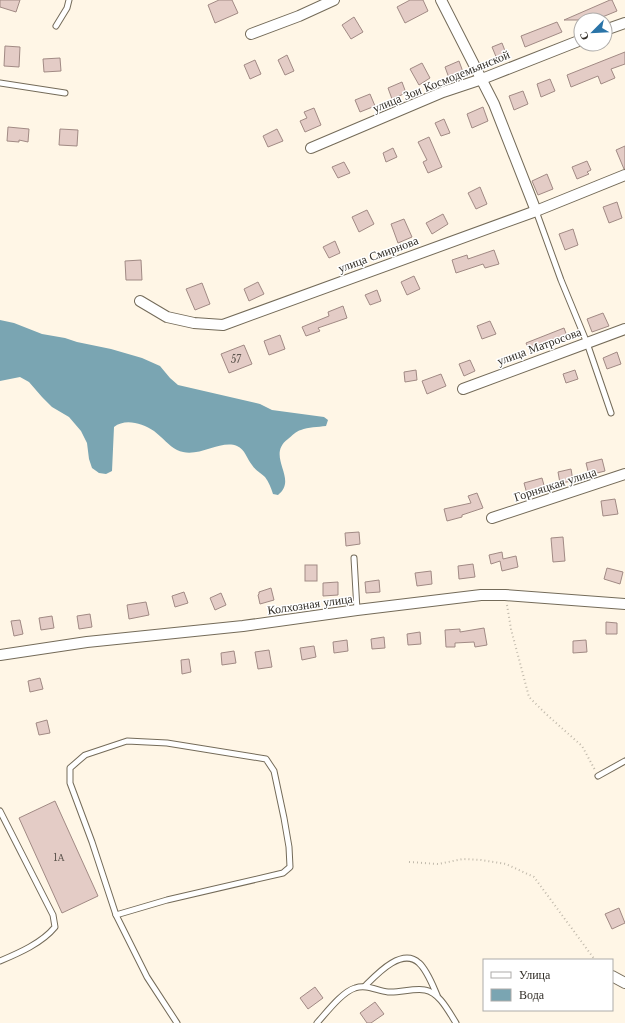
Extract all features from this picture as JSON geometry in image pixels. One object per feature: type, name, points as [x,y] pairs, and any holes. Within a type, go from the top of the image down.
[{"type":"street","points":[[251,34],[299,16],[334,0]]},
{"type":"street","points":[[441,0],[494,104],[536,210]]},
{"type":"street","points":[[613,27],[625,23]]},
{"type":"street","name":"улица Зои Космодемьянской","points":[[312,148],[443,92],[482,79],[573,43]]},
{"type":"street","name":"улица Смирнова","points":[[140,301],[167,317],[194,323],[223,325],[536,210],[625,175]]},
{"type":"street","name":"улица Матросова","points":[[463,389],[625,329]]},
{"type":"street","name":"Горняцкая улица","points":[[492,518],[625,474]]},
{"type":"street","name":"Колхозная улица","points":[[0,655],[87,642],[243,626],[481,595],[505,595],[625,604]]},
{"type":"street","points":[[613,977],[625,983]]},
{"type":"lane","points":[[56,26],[67,8],[69,0]]},
{"type":"lane","points":[[0,82],[66,93]]},
{"type":"lane","points":[[536,210],[561,280],[587,342],[611,413]]},
{"type":"lane","points":[[354,558],[357,610]]},
{"type":"lane","points":[[116,915],[168,900],[282,873],[290,867],[289,848],[274,771],[266,759],[166,743],[127,741],[85,755],[70,768],[70,783],[92,842],[116,915],[147,977],[177,1023]]},
{"type":"lane","points":[[598,776],[625,761]]},
{"type":"lane","points":[[0,811],[53,915],[55,927],[47,936],[0,961]]},
{"type":"lane","points":[[365,986],[394,961],[402,958],[412,958],[420,963],[431,981],[438,998]]},
{"type":"lane","points":[[317,1023],[343,995],[354,988],[365,986],[388,992],[425,990],[432,992],[456,1023]]},
{"type":"path","points":[[505,595],[511,629],[530,697],[546,714],[582,746],[598,776]]},
{"type":"path","points":[[408,862],[438,864],[462,859],[481,860],[506,864],[534,877],[593,959]]},
{"type":"water","points":[[0,320],[14,323],[42,334],[111,349],[142,358],[160,366],[178,385],[260,404],[272,410],[324,417],[328,420],[326,426],[307,428],[297,431],[282,446],[280,460],[285,482],[284,489],[278,495],[273,494],[265,477],[253,467],[240,447],[223,445],[192,453],[185,452],[177,450],[168,444],[157,433],[149,428],[128,422],[118,424],[114,427],[112,471],[106,474],[99,473],[92,468],[87,443],[81,431],[69,417],[52,407],[29,382],[20,377],[0,381]]},
{"type":"building","points":[[0,0],[20,0],[16,12],[0,7]]},
{"type":"building","points":[[219,0],[232,0],[238,13],[215,23],[208,5]]},
{"type":"building","points":[[410,0],[423,0],[428,11],[405,23],[397,7]]},
{"type":"building","points":[[610,0],[612,0],[617,11],[613,13],[582,12]]},
{"type":"building","points":[[573,16],[573,20],[564,20]]},
{"type":"building","points":[[354,17],[363,32],[351,39],[342,25]]},
{"type":"building","points":[[557,22],[562,32],[525,47],[521,36]]},
{"type":"building","points":[[502,43],[507,56],[497,59],[492,47]]},
{"type":"building","points":[[5,46],[20,47],[19,67],[4,66]]},
{"type":"building","points":[[625,52],[625,64],[611,69],[615,78],[601,84],[598,76],[571,87],[567,75]]},
{"type":"building","points":[[287,55],[294,71],[285,75],[278,60]]},
{"type":"building","points":[[60,58],[61,71],[44,72],[43,59]]},
{"type":"building","points":[[255,60],[261,74],[250,79],[244,65]]},
{"type":"building","points":[[459,61],[463,72],[449,78],[445,67]]},
{"type":"building","points":[[422,63],[430,78],[419,85],[410,69]]},
{"type":"building","points":[[550,79],[555,91],[541,97],[537,84]]},
{"type":"building","points":[[402,82],[406,93],[392,99],[388,88]]},
{"type":"building","points":[[523,91],[528,104],[514,110],[509,96]]},
{"type":"building","points":[[370,94],[375,106],[360,112],[355,100]]},
{"type":"building","points":[[483,107],[488,121],[472,128],[467,114]]},
{"type":"building","points":[[314,108],[321,125],[305,132],[300,121],[307,118],[304,112]]},
{"type":"building","points":[[444,119],[450,133],[441,136],[435,123]]},
{"type":"building","points":[[8,127],[29,129],[28,142],[19,140],[19,142],[7,141]]},
{"type":"building","points":[[60,129],[78,130],[77,146],[59,145]]},
{"type":"building","points":[[277,129],[283,141],[268,147],[263,136]]},
{"type":"building","points":[[429,137],[442,167],[428,173],[423,162],[427,160],[418,142]]},
{"type":"building","points":[[625,146],[625,169],[624,169],[616,150]]},
{"type":"building","points":[[393,148],[397,157],[386,162],[383,153]]},
{"type":"building","points":[[587,161],[591,170],[587,172],[589,174],[577,179],[572,167]]},
{"type":"building","points":[[344,162],[350,173],[338,178],[332,167]]},
{"type":"building","points":[[547,174],[553,189],[538,195],[532,181]]},
{"type":"building","points":[[480,187],[487,204],[476,209],[468,193]]},
{"type":"building","points":[[617,202],[622,218],[609,223],[603,207]]},
{"type":"building","points":[[367,210],[374,224],[359,232],[352,217]]},
{"type":"building","points":[[443,214],[448,224],[432,234],[426,223]]},
{"type":"building","points":[[404,219],[412,237],[398,243],[391,224]]},
{"type":"building","points":[[573,229],[578,245],[565,250],[559,234]]},
{"type":"building","points":[[335,241],[340,253],[329,258],[323,247]]},
{"type":"building","points":[[494,250],[499,264],[485,268],[483,264],[456,273],[452,260],[467,255],[468,259]]},
{"type":"building","points":[[141,260],[142,280],[126,280],[125,261]]},
{"type":"building","points":[[414,276],[420,289],[407,295],[401,282]]},
{"type":"building","points":[[258,282],[264,294],[249,301],[244,289]]},
{"type":"building","points":[[202,283],[210,304],[195,310],[186,289]]},
{"type":"building","points":[[377,290],[381,301],[370,305],[365,295]]},
{"type":"building","points":[[343,306],[347,318],[318,328],[320,331],[306,336],[302,327],[329,316],[328,312]]},
{"type":"building","points":[[603,313],[609,326],[592,332],[587,319]]},
{"type":"building","points":[[490,321],[496,334],[482,339],[477,326]]},
{"type":"building","points":[[564,328],[568,339],[531,354],[526,343]]},
{"type":"building","points":[[280,335],[285,349],[269,355],[264,341]]},
{"type":"building","points":[[244,345],[252,364],[229,373],[221,354]]},
{"type":"building","points":[[617,352],[621,364],[607,369],[603,358]]},
{"type":"building","points":[[470,360],[475,371],[464,376],[459,364]]},
{"type":"building","points":[[416,370],[417,380],[405,382],[404,372]]},
{"type":"building","points":[[575,370],[578,379],[566,383],[563,374]]},
{"type":"building","points":[[441,374],[446,386],[427,394],[422,381]]},
{"type":"building","points":[[602,459],[605,471],[589,475],[586,463]]},
{"type":"building","points":[[571,469],[573,481],[560,483],[558,472]]},
{"type":"building","points":[[542,478],[545,489],[527,494],[524,483]]},
{"type":"building","points":[[477,493],[483,508],[462,515],[462,517],[447,521],[444,509],[471,503],[468,496]]},
{"type":"building","points":[[615,499],[618,514],[603,516],[601,501]]},
{"type":"building","points":[[359,532],[360,544],[346,546],[345,533]]},
{"type":"building","points":[[563,537],[565,561],[553,562],[551,538]]},
{"type":"building","points":[[502,552],[503,559],[516,556],[518,567],[502,571],[500,561],[491,564],[489,555]]},
{"type":"building","points":[[473,564],[475,577],[459,579],[458,566]]},
{"type":"building","points":[[305,565],[317,565],[317,581],[305,581]]},
{"type":"building","points":[[607,568],[623,572],[620,584],[604,579]]},
{"type":"building","points":[[431,571],[432,584],[417,586],[415,573]]},
{"type":"building","points":[[379,580],[380,592],[366,593],[365,582]]},
{"type":"building","points":[[338,582],[338,595],[323,596],[323,583]]},
{"type":"building","points":[[271,588],[274,600],[260,604],[258,595],[259,592]]},
{"type":"building","points":[[184,592],[188,603],[175,607],[172,596]]},
{"type":"building","points":[[221,593],[226,605],[215,610],[210,598]]},
{"type":"building","points":[[146,602],[149,615],[129,619],[127,605]]},
{"type":"building","points":[[90,614],[92,627],[79,629],[77,616]]},
{"type":"building","points":[[52,616],[54,628],[41,630],[39,618]]},
{"type":"building","points":[[20,620],[23,634],[14,636],[11,621]]},
{"type":"building","points":[[606,622],[617,623],[617,634],[606,634]]},
{"type":"building","points":[[484,628],[487,645],[475,647],[474,642],[455,643],[455,647],[446,647],[445,630],[460,629],[460,632]]},
{"type":"building","points":[[420,632],[421,644],[408,645],[407,634]]},
{"type":"building","points":[[384,637],[385,648],[372,649],[371,639]]},
{"type":"building","points":[[347,640],[348,651],[334,653],[333,642]]},
{"type":"building","points":[[586,640],[587,652],[573,653],[573,641]]},
{"type":"building","points":[[314,646],[316,657],[302,660],[300,648]]},
{"type":"building","points":[[269,650],[272,667],[258,669],[255,652]]},
{"type":"building","points":[[234,651],[236,663],[222,665],[221,653]]},
{"type":"building","points":[[189,659],[191,672],[182,674],[181,660]]},
{"type":"building","points":[[40,678],[43,689],[30,692],[28,681]]},
{"type":"building","points":[[47,720],[50,733],[39,735],[36,723]]},
{"type":"building","points":[[55,801],[98,896],[62,913],[19,818]]},
{"type":"building","points":[[619,908],[625,923],[612,929],[605,914]]},
{"type":"building","points":[[315,987],[323,998],[308,1009],[300,998]]},
{"type":"building","points":[[375,1002],[384,1014],[371,1023],[367,1023],[360,1013]]}]
